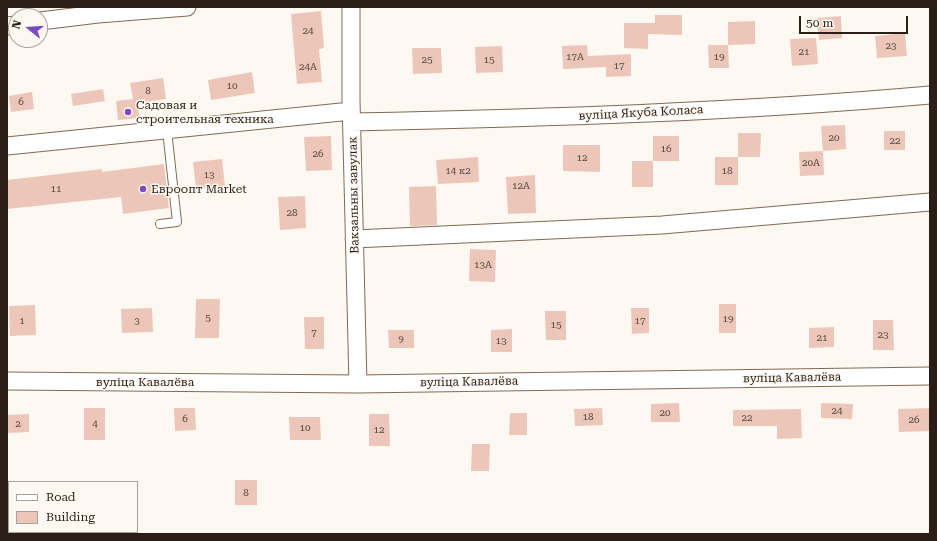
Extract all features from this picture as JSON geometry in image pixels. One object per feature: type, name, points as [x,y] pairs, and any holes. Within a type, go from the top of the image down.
[{"type":"street","points":[[48,21],[98,14],[187,7]]},
{"type":"street","name":"Вакзальны завулак","points":[[351,7],[354,239],[358,384]]},
{"type":"street","name":"вуліца Якуба Коласа","points":[[7,146],[167,130],[352,116],[556,118],[930,96]]},
{"type":"street","points":[[354,239],[662,225],[930,202]]},
{"type":"street","name":"вуліца Кавалёва","points":[[7,381],[358,384],[930,376]]},
{"type":"lane","points":[[160,224],[177,222],[167,130]]},
{"type":"building","points":[[321,11],[324,48],[319,49],[322,82],[297,84],[291,14]]},
{"type":"building","points":[[655,15],[682,15],[682,35],[648,34],[648,49],[624,48],[624,23],[655,23]]},
{"type":"building","points":[[841,16],[842,38],[819,40],[817,18]]},
{"type":"building","points":[[755,21],[755,44],[728,45],[728,22]]},
{"type":"building","points":[[905,33],[907,56],[877,58],[875,36]]},
{"type":"building","points":[[816,38],[818,64],[792,66],[790,39]]},
{"type":"building","points":[[587,45],[588,56],[631,54],[631,76],[606,77],[606,67],[563,69],[562,46]]},
{"type":"building","points":[[708,45],[728,45],[729,68],[709,68]]},
{"type":"building","points":[[502,46],[503,72],[476,73],[475,47]]},
{"type":"building","points":[[412,48],[441,48],[442,73],[413,74]]},
{"type":"building","points":[[252,72],[255,93],[211,100],[208,80]]},
{"type":"building","points":[[163,78],[166,99],[138,103],[139,118],[118,120],[116,101],[133,99],[130,83]]},
{"type":"building","points":[[103,89],[105,101],[73,106],[71,94]]},
{"type":"building","points":[[32,92],[34,109],[11,112],[9,96]]},
{"type":"building","points":[[845,125],[846,149],[823,151],[821,126]]},
{"type":"building","points":[[884,131],[905,131],[905,150],[884,150]]},
{"type":"building","points":[[738,133],[761,133],[760,157],[738,157]]},
{"type":"building","points":[[331,136],[332,170],[306,171],[304,137]]},
{"type":"building","points":[[653,136],[679,136],[679,161],[653,161]]},
{"type":"building","points":[[563,145],[600,145],[600,172],[563,171]]},
{"type":"building","points":[[823,151],[824,175],[800,176],[799,152]]},
{"type":"building","points":[[478,157],[479,182],[438,184],[436,160]]},
{"type":"building","points":[[715,157],[738,157],[738,185],[715,185]]},
{"type":"building","points":[[222,159],[225,186],[196,189],[193,162]]},
{"type":"building","points":[[632,161],[653,161],[653,187],[632,187]]},
{"type":"building","points":[[164,164],[169,208],[123,214],[121,197],[7,209],[7,180],[102,169],[102,172]]},
{"type":"building","points":[[535,175],[536,213],[508,214],[506,177]]},
{"type":"building","points":[[436,186],[437,225],[410,226],[409,187]]},
{"type":"building","points":[[305,196],[306,228],[280,230],[278,197]]},
{"type":"building","points":[[470,249],[496,250],[495,282],[469,281]]},
{"type":"building","points":[[196,299],[220,299],[219,338],[195,338]]},
{"type":"building","points":[[719,304],[736,304],[736,333],[719,333]]},
{"type":"building","points":[[35,305],[36,335],[10,336],[9,306]]},
{"type":"building","points":[[152,308],[153,332],[122,333],[121,309]]},
{"type":"building","points":[[631,308],[649,308],[649,333],[632,334]]},
{"type":"building","points":[[545,311],[566,311],[566,340],[546,340]]},
{"type":"building","points":[[304,317],[324,317],[324,349],[305,349]]},
{"type":"building","points":[[873,320],[893,320],[894,350],[873,350]]},
{"type":"building","points":[[834,327],[834,347],[809,348],[809,328]]},
{"type":"building","points":[[512,329],[512,352],[491,352],[491,330]]},
{"type":"building","points":[[388,330],[414,330],[414,348],[389,348]]},
{"type":"building","points":[[679,403],[680,422],[651,422],[651,404]]},
{"type":"building","points":[[821,403],[853,404],[852,419],[821,418]]},
{"type":"building","points":[[84,408],[105,408],[105,440],[84,440]]},
{"type":"building","points":[[174,408],[195,408],[196,430],[175,431]]},
{"type":"building","points":[[602,408],[603,425],[575,426],[574,409]]},
{"type":"building","points":[[930,408],[930,431],[899,432],[898,409]]},
{"type":"building","points":[[801,409],[802,438],[777,439],[777,426],[733,426],[733,410]]},
{"type":"building","points":[[510,413],[527,413],[527,435],[509,435]]},
{"type":"building","points":[[29,414],[29,432],[7,433],[7,415]]},
{"type":"building","points":[[369,414],[389,414],[390,446],[369,446]]},
{"type":"building","points":[[289,417],[320,417],[321,440],[290,440]]},
{"type":"building","points":[[472,444],[490,444],[489,471],[471,471]]},
{"type":"building","points":[[235,480],[257,480],[257,505],[235,505]]},
{"type":"place","name":"Садовая и строительная техника","points":[[128,112]]},
{"type":"place","name":"Евроопт Market","points":[[143,189]]}]
